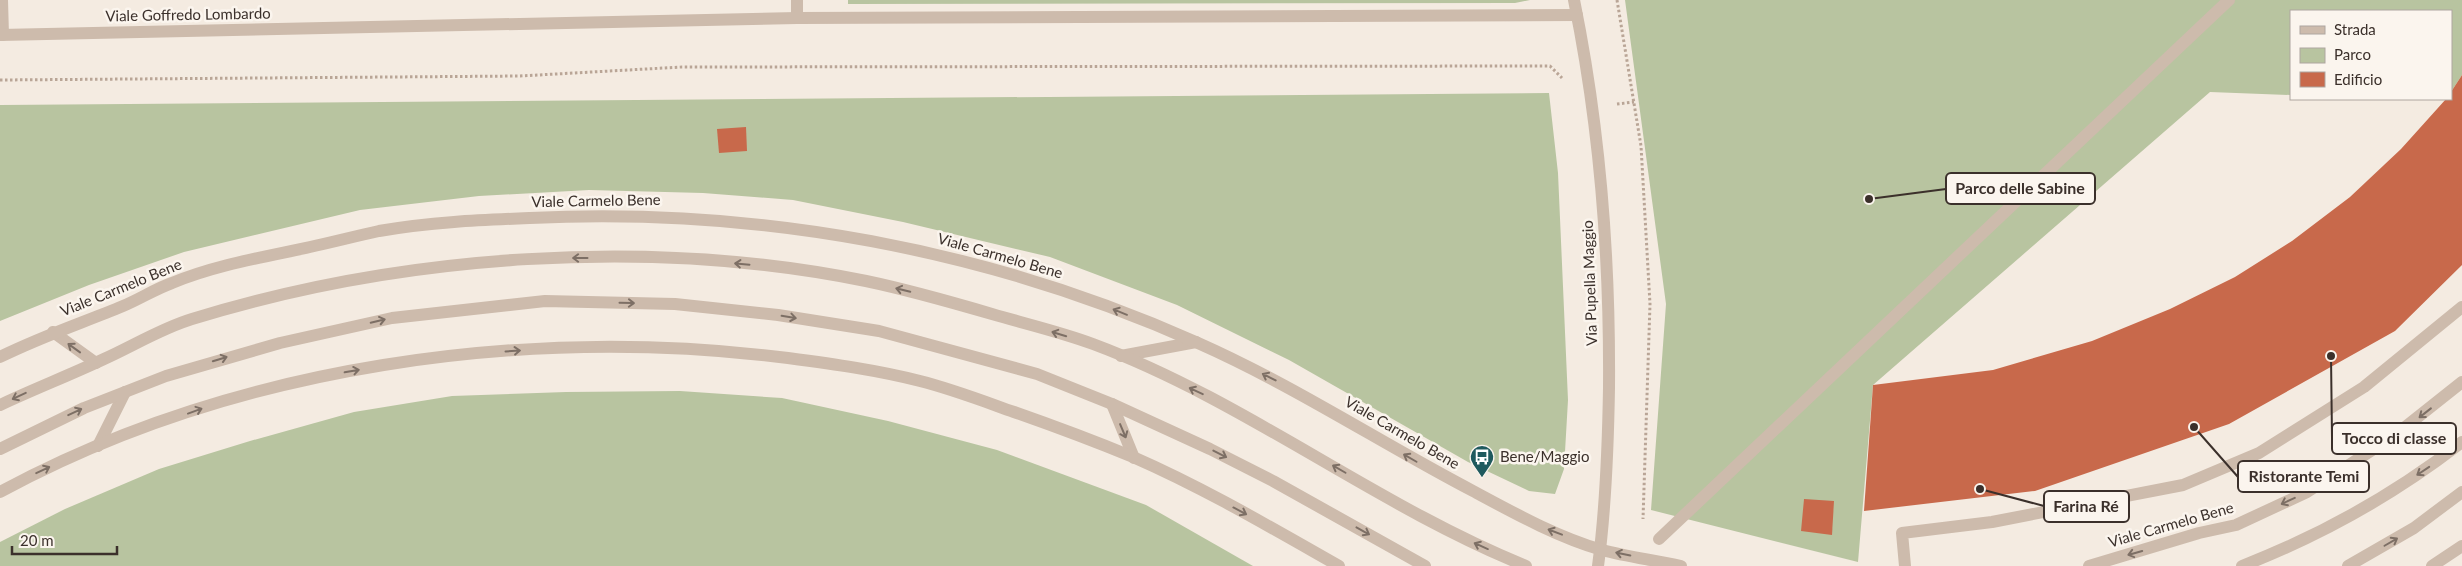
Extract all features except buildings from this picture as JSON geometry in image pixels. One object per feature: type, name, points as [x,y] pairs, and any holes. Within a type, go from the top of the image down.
[{"type":"street","points":[[2,0],[2,35]]},
{"type":"street","points":[[797,0],[797,18]]},
{"type":"street","name":"Via Pupella Maggio","points":[[1574,0],[1591,106],[1604,226],[1609,304],[1606,486],[1598,566]]},
{"type":"street","points":[[1659,539],[2229,0]]},
{"type":"street","name":"Viale Goffredo Lombardo","points":[[2,35],[797,18],[1577,14]]},
{"type":"street","name":"Viale Carmelo Bene","points":[[0,357],[53,332],[126,305],[173,282],[253,260],[381,231],[479,220],[642,215],[793,228],[865,239],[941,255],[1022,278],[1094,302],[1196,342],[1267,376],[1414,460],[1536,524],[1600,549],[1681,566]]},
{"type":"street","points":[[0,405],[188,320],[327,286],[424,268],[557,258],[673,258],[776,268],[866,281],[1032,325],[1093,344],[1231,406],[1444,529],[1526,566]]},
{"type":"street","points":[[0,449],[84,408],[124,392],[223,358],[392,318],[545,301],[674,304],[778,315],[879,331],[1037,374],[1112,404],[1210,449],[1273,481],[1425,566]]},
{"type":"street","points":[[1905,566],[1902,533],[1992,522],[2183,485],[2259,454],[2364,387],[2462,307]]},
{"type":"street","points":[[53,332],[96,363]]},
{"type":"street","points":[[1121,356],[1196,342]]},
{"type":"street","points":[[0,492],[41,470],[98,446],[210,406],[333,375],[440,356],[575,347],[649,347],[742,352],[846,366],[922,381],[1032,418],[1134,458],[1245,514],[1339,566]]},
{"type":"street","name":"Viale Carmelo Bene","points":[[2089,566],[2236,524],[2307,492],[2394,436],[2462,382]]},
{"type":"street","points":[[98,446],[124,392]]},
{"type":"street","points":[[1112,404],[1134,458]]},
{"type":"street","points":[[2242,566],[2363,510],[2430,467],[2462,442]]},
{"type":"street","points":[[2348,566],[2414,528],[2462,492]]},
{"type":"street","points":[[2432,566],[2462,546]]},
{"type":"path","points":[[1617,0],[1641,146],[1650,304],[1643,519],[1659,539]]},
{"type":"path","points":[[0,80],[520,76],[682,67],[1550,66],[1591,106],[1634,102]]},
{"type":"green space","points":[[848,0],[1530,0],[1515,3],[848,4]]},
{"type":"green space","points":[[1625,0],[2462,0],[2462,75],[2452,90],[2452,10],[2290,10],[2290,95],[2210,92],[1873,385],[1858,562],[1651,510],[1666,304]]},
{"type":"green space","points":[[1549,93],[1558,173],[1568,400],[1564,469],[1555,494],[1529,491],[1468,462],[1289,360],[1177,305],[1050,257],[903,222],[793,200],[703,193],[589,190],[479,196],[360,210],[184,252],[89,285],[0,321],[0,105]]},
{"type":"green space","points":[[680,391],[782,398],[888,421],[997,450],[1146,505],[1253,566],[0,566],[0,542],[65,509],[159,469],[354,412],[452,396]]},
{"type":"place","name":"Parco delle Sabine","points":[[1869,199]]},
{"type":"place","name":"Tocco di classe","points":[[2331,356]]},
{"type":"place","name":"Ristorante Temi","points":[[2194,427]]},
{"type":"place","name":"Bene/Maggio","points":[[1482,478]]},
{"type":"place","name":"Farina Ré","points":[[1980,489]]}]
